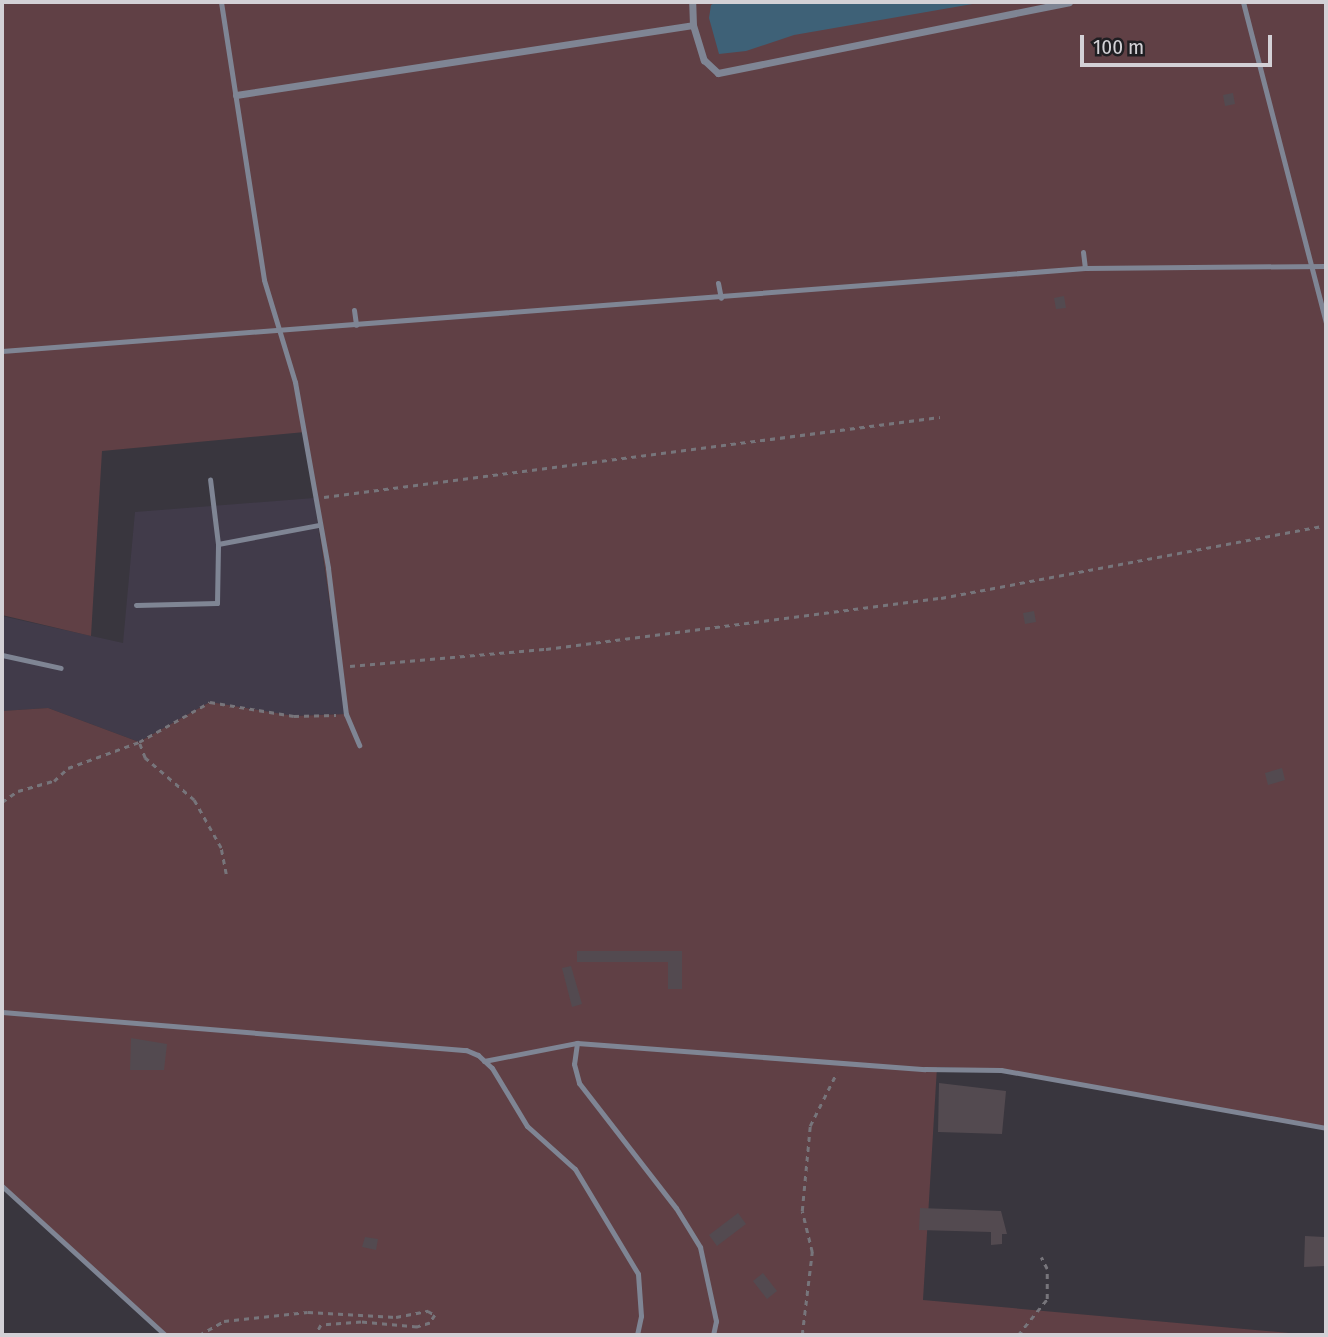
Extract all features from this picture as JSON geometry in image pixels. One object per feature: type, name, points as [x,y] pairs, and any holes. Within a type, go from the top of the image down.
[{"type":"street","points":[[692,2],[692,25],[704,60],[718,73],[1069,2]]},
{"type":"street","points":[[236,95],[692,25]]},
{"type":"lane","points":[[220,2],[264,280],[293,370],[342,667],[346,714],[359,744]]},
{"type":"lane","points":[[1243,2],[1326,323]]},
{"type":"lane","points":[[1083,252],[1085,268]]},
{"type":"lane","points":[[2,352],[280,333],[1085,268],[1326,266]]},
{"type":"lane","points":[[718,282],[721,298]]},
{"type":"lane","points":[[354,310],[356,325]]},
{"type":"lane","points":[[12,341],[13,351]]},
{"type":"lane","points":[[136,605],[217,603],[218,544],[210,479]]},
{"type":"lane","points":[[218,544],[320,525]]},
{"type":"lane","points":[[2,654],[61,668]]},
{"type":"lane","points":[[2,1012],[466,1050],[484,1061],[527,1126],[575,1169],[638,1274],[641,1315],[637,1335]]},
{"type":"lane","points":[[484,1061],[577,1043],[841,1063],[1001,1070],[1326,1128]]},
{"type":"lane","points":[[577,1043],[573,1064],[579,1083],[641,1169],[676,1208],[700,1247],[716,1321],[713,1335]]},
{"type":"lane","points":[[2,1186],[165,1335]]},
{"type":"path","points":[[314,498],[940,416]]},
{"type":"path","points":[[342,667],[545,649],[941,598],[1326,525]]},
{"type":"path","points":[[2,802],[18,790],[54,781],[68,768],[139,742],[210,702],[294,716],[346,714]]},
{"type":"path","points":[[139,742],[145,758],[194,800],[221,848],[226,874]]},
{"type":"path","points":[[802,1335],[812,1252],[802,1211],[810,1126],[841,1063]]},
{"type":"path","points":[[1018,1335],[1047,1299],[1047,1269],[1041,1257]]},
{"type":"path","points":[[199,1335],[224,1321],[309,1312],[396,1317],[428,1311],[435,1315],[430,1323],[417,1327],[361,1322],[321,1325],[316,1335]]},
{"type":"shaded area","points":[[2,2],[1326,2],[1326,1128],[1001,1070],[937,1067],[923,1300],[1311,1335],[163,1335],[2,1186],[2,711],[48,708],[139,742],[210,702],[294,716],[346,714],[305,432],[102,451],[91,636],[2,615]]},
{"type":"shaded area","points":[[314,498],[346,714],[294,716],[210,703],[139,742],[48,708],[2,711],[2,616],[123,643],[135,512]]},
{"type":"water","points":[[716,2],[984,2],[794,35],[746,51],[719,54],[709,18],[711,5]]},
{"type":"building","points":[[1233,93],[1235,104],[1225,106],[1223,95]]},
{"type":"building","points":[[1064,296],[1066,308],[1056,309],[1054,298]]},
{"type":"building","points":[[1034,611],[1036,622],[1025,624],[1023,613]]},
{"type":"building","points":[[1282,768],[1285,780],[1268,785],[1265,773]]},
{"type":"building","points":[[577,951],[682,951],[682,989],[668,989],[668,962],[577,962]]},
{"type":"building","points":[[571,966],[582,1004],[572,1007],[562,968]]},
{"type":"building","points":[[131,1038],[167,1044],[164,1070],[130,1070]]},
{"type":"building","points":[[939,1083],[1006,1091],[1002,1134],[938,1132]]},
{"type":"building","points":[[920,1208],[1001,1211],[1007,1234],[1002,1234],[1002,1244],[991,1245],[991,1232],[919,1230]]},
{"type":"building","points":[[738,1213],[746,1224],[717,1246],[709,1235]]},
{"type":"building","points":[[1305,1236],[1324,1237],[1325,1266],[1304,1267]]},
{"type":"building","points":[[365,1237],[378,1239],[376,1250],[362,1247]]},
{"type":"building","points":[[763,1273],[777,1291],[767,1299],[753,1281]]}]
